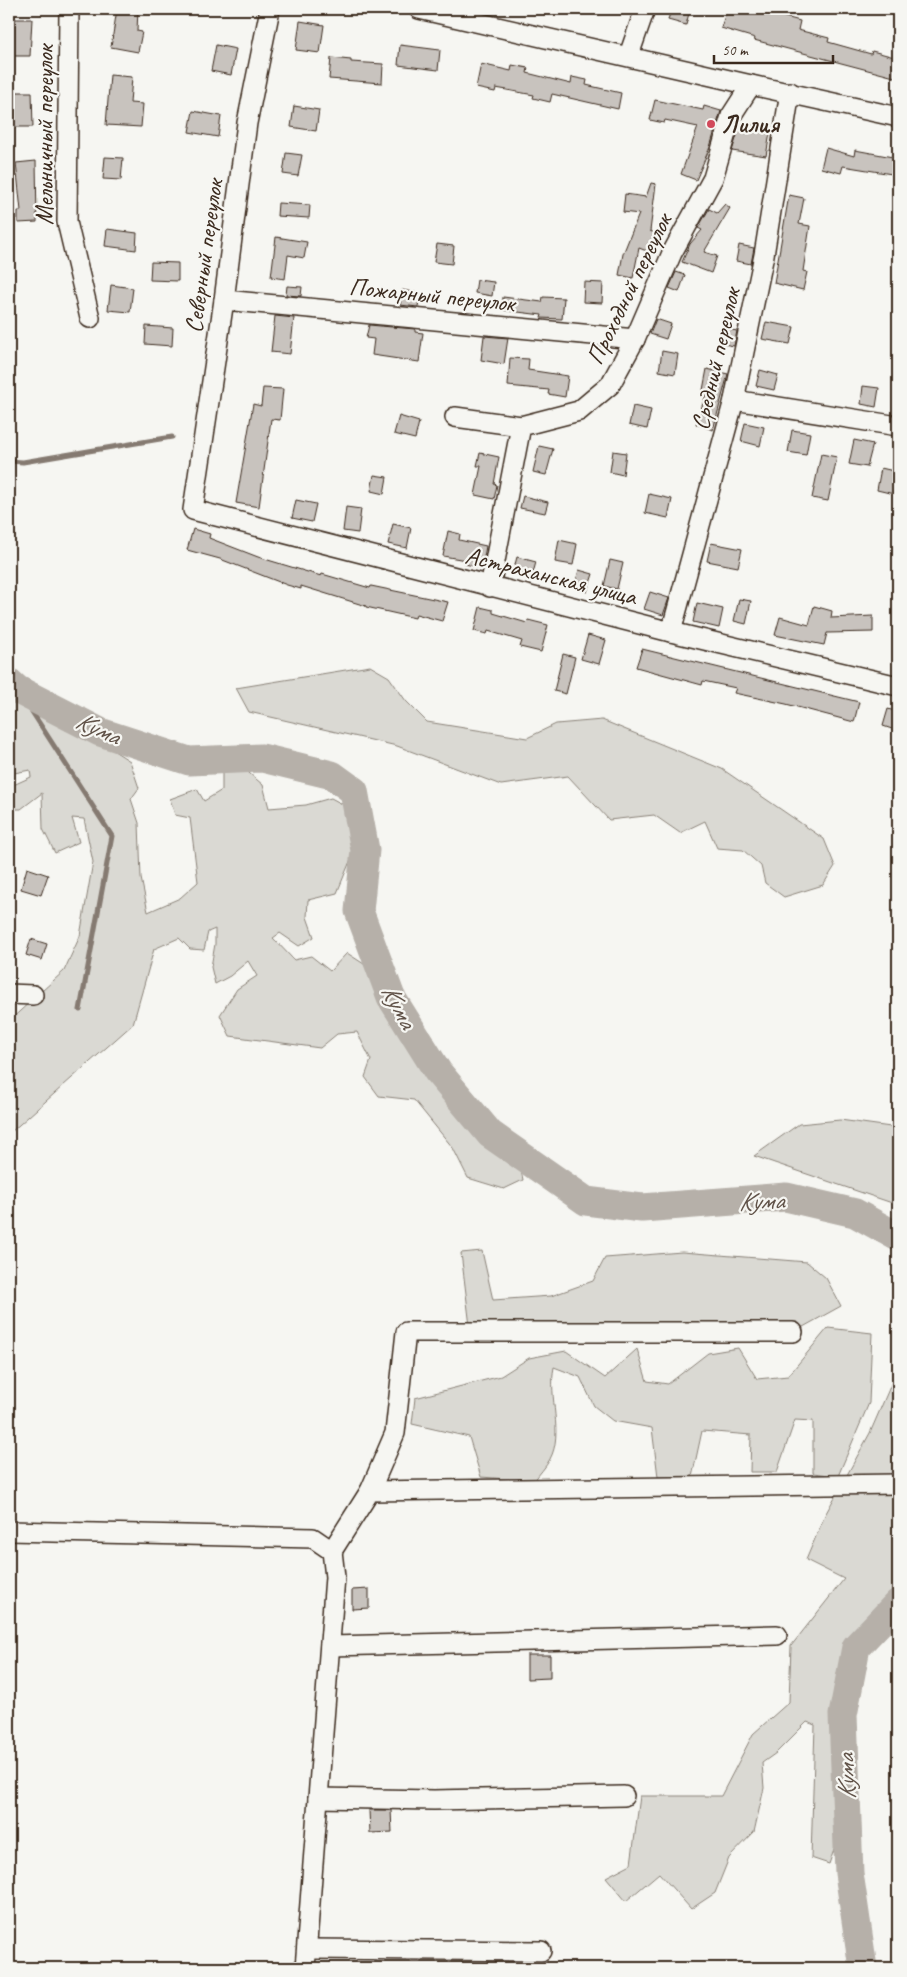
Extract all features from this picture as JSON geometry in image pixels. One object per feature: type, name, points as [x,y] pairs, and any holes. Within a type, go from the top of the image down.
[{"type":"street","name":"Мельничный переулок","points":[[69,9],[67,222],[90,318]]},
{"type":"street","name":"Северный переулок","points":[[193,510],[224,300],[246,123],[270,9]]},
{"type":"street","points":[[419,9],[751,85],[898,116]]},
{"type":"street","points":[[629,56],[645,9]]},
{"type":"street","name":"Проходной переулок","points":[[521,426],[579,411],[610,385],[635,340],[672,253],[713,178],[731,116],[751,85]]},
{"type":"street","name":"Средний переулок","points":[[671,632],[734,400],[764,255],[790,92]]},
{"type":"street","name":"Пожарный переулок","points":[[224,300],[635,340]]},
{"type":"street","points":[[734,400],[898,426]]},
{"type":"street","points":[[455,417],[521,426],[490,587]]},
{"type":"street","name":"Астраханская улица","points":[[193,510],[490,587],[898,686]]},
{"type":"street","points":[[9,994],[34,995]]},
{"type":"street","points":[[305,1968],[335,1577],[332,1552],[370,1491],[395,1433],[406,1332],[793,1332]]},
{"type":"street","points":[[370,1491],[898,1484]]},
{"type":"street","points":[[9,1531],[313,1538],[332,1552]]},
{"type":"street","points":[[330,1646],[777,1635]]},
{"type":"street","points":[[318,1798],[434,1800],[624,1796]]},
{"type":"street","points":[[307,1949],[542,1951]]},
{"type":"shaded area","points":[[370,666],[389,677],[406,701],[427,722],[527,738],[556,724],[602,720],[722,769],[824,839],[835,866],[823,885],[784,897],[765,883],[761,866],[743,850],[717,848],[705,821],[680,833],[654,815],[609,820],[568,776],[501,785],[397,746],[249,712],[236,688]]},
{"type":"shaded area","points":[[9,692],[66,730],[100,742],[130,761],[139,788],[131,799],[139,823],[141,878],[148,912],[180,898],[198,882],[190,818],[175,815],[170,799],[197,789],[204,801],[222,790],[222,772],[242,767],[263,785],[269,808],[306,805],[331,798],[344,805],[355,849],[337,893],[308,900],[307,917],[314,937],[299,946],[280,933],[273,938],[294,960],[311,956],[330,971],[347,953],[364,964],[428,1078],[475,1134],[520,1165],[523,1180],[504,1189],[468,1178],[453,1148],[414,1100],[379,1096],[365,1077],[371,1060],[357,1032],[337,1034],[320,1048],[230,1036],[220,1015],[237,989],[257,976],[248,961],[230,976],[215,984],[211,967],[215,944],[215,929],[208,932],[204,950],[190,949],[179,938],[154,949],[133,1024],[11,1132],[9,1120],[9,1021],[64,971],[80,936],[93,862],[84,819],[72,818],[79,842],[55,853],[43,829],[42,793],[21,809],[9,809],[9,787],[31,777],[30,770],[9,774]]},
{"type":"shaded area","points":[[840,1120],[898,1128],[898,1205],[754,1156],[799,1124]]},
{"type":"shaded area","points":[[482,1251],[493,1300],[551,1296],[593,1281],[605,1258],[682,1252],[807,1262],[826,1278],[841,1306],[803,1327],[470,1326],[461,1253]]},
{"type":"shaded area","points":[[828,1328],[872,1333],[869,1403],[838,1476],[813,1473],[813,1421],[795,1420],[777,1472],[750,1472],[751,1435],[702,1431],[692,1477],[658,1477],[652,1428],[613,1421],[594,1406],[580,1377],[554,1367],[553,1390],[556,1438],[554,1449],[548,1462],[534,1481],[481,1477],[469,1437],[412,1424],[415,1398],[501,1376],[529,1358],[566,1351],[605,1378],[637,1349],[647,1381],[668,1384],[708,1353],[738,1348],[757,1379],[788,1376]]},
{"type":"shaded area","points":[[898,1368],[898,1588],[847,1643],[833,1719],[835,1847],[829,1864],[811,1858],[815,1725],[807,1722],[776,1753],[762,1763],[764,1788],[754,1832],[729,1858],[715,1893],[691,1909],[659,1873],[626,1901],[606,1877],[631,1864],[640,1796],[721,1796],[753,1734],[789,1702],[791,1646],[844,1579],[806,1560],[825,1515],[870,1433]]},
{"type":"building","points":[[117,9],[138,9],[137,31],[142,32],[138,52],[111,47]]},
{"type":"building","points":[[671,9],[690,9],[686,25],[668,20]]},
{"type":"building","points":[[727,9],[771,9],[770,13],[800,21],[798,30],[829,38],[828,42],[871,54],[872,51],[898,58],[898,78],[754,40],[755,38],[721,28]]},
{"type":"building","points":[[9,19],[32,19],[30,56],[9,56]]},
{"type":"building","points":[[300,21],[324,25],[320,53],[296,50]]},
{"type":"building","points":[[216,45],[236,49],[231,75],[211,71]]},
{"type":"building","points":[[400,45],[440,50],[438,70],[398,65]]},
{"type":"building","points":[[331,58],[351,60],[351,62],[383,64],[382,83],[329,79]]},
{"type":"building","points":[[481,64],[511,71],[512,65],[528,68],[527,73],[571,84],[572,77],[587,80],[586,85],[621,93],[618,109],[552,94],[550,102],[533,98],[534,95],[496,88],[495,92],[476,88]]},
{"type":"building","points":[[110,75],[132,77],[130,103],[143,104],[141,127],[106,125]]},
{"type":"building","points":[[9,92],[32,92],[33,127],[9,127]]},
{"type":"building","points":[[655,100],[703,110],[704,106],[721,111],[710,147],[696,180],[681,174],[698,127],[665,120],[664,123],[650,120]]},
{"type":"building","points":[[294,106],[319,110],[316,131],[291,127]]},
{"type":"building","points":[[193,111],[221,116],[218,137],[189,132]]},
{"type":"building","points":[[741,123],[771,127],[766,156],[732,151]]},
{"type":"building","points":[[826,148],[854,156],[855,150],[898,158],[898,175],[843,166],[841,173],[821,168]]},
{"type":"building","points":[[286,153],[302,155],[298,176],[283,174]]},
{"type":"building","points":[[105,157],[123,158],[121,180],[103,179]]},
{"type":"building","points":[[36,161],[37,222],[18,223],[18,211],[21,211],[16,163]]},
{"type":"building","points":[[651,183],[656,184],[650,231],[659,235],[652,253],[639,248],[633,278],[619,275],[623,254],[639,214],[623,212],[625,194],[646,197]]},
{"type":"building","points":[[789,195],[804,198],[799,224],[810,226],[803,271],[807,272],[803,290],[774,283]]},
{"type":"building","points":[[278,203],[310,205],[309,218],[277,216]]},
{"type":"building","points":[[725,204],[730,208],[704,252],[717,256],[711,273],[682,262],[690,244],[702,230],[698,228],[709,209],[717,213]]},
{"type":"building","points":[[107,229],[137,233],[136,250],[105,246]]},
{"type":"building","points":[[276,237],[307,242],[304,258],[288,255],[285,279],[271,277]]},
{"type":"building","points":[[437,244],[454,246],[452,264],[434,262]]},
{"type":"building","points":[[739,245],[754,248],[751,264],[736,261]]},
{"type":"building","points":[[151,262],[178,263],[178,281],[150,280]]},
{"type":"building","points":[[676,272],[685,275],[679,292],[669,288]]},
{"type":"building","points":[[477,280],[494,282],[492,296],[475,293]]},
{"type":"building","points":[[584,282],[603,283],[602,303],[583,302]]},
{"type":"building","points":[[111,285],[133,288],[130,312],[108,310]]},
{"type":"building","points":[[287,286],[302,287],[301,296],[286,295]]},
{"type":"building","points":[[402,290],[420,293],[418,307],[400,305]]},
{"type":"building","points":[[503,297],[542,302],[543,297],[564,298],[562,319],[541,318],[542,315],[502,310]]},
{"type":"building","points":[[275,316],[294,318],[290,354],[271,352]]},
{"type":"building","points":[[656,319],[671,324],[666,339],[650,334]]},
{"type":"building","points":[[766,322],[794,327],[790,344],[762,339]]},
{"type":"building","points":[[369,325],[415,329],[415,332],[423,333],[419,362],[372,355],[374,339],[366,338]]},
{"type":"building","points":[[146,326],[173,328],[172,346],[145,344]]},
{"type":"building","points":[[722,328],[737,331],[734,346],[718,343]]},
{"type":"building","points":[[484,336],[508,338],[504,364],[481,360]]},
{"type":"building","points":[[662,351],[678,354],[675,374],[659,371]]},
{"type":"building","points":[[510,358],[529,359],[528,370],[568,376],[565,397],[548,394],[549,390],[508,386]]},
{"type":"building","points":[[707,369],[728,374],[713,430],[696,424],[707,391],[703,390]]},
{"type":"building","points":[[760,370],[778,375],[774,390],[756,386]]},
{"type":"building","points":[[863,386],[879,388],[876,407],[861,404]]},
{"type":"building","points":[[263,388],[283,389],[280,420],[271,419],[259,507],[236,503],[253,404],[261,406]]},
{"type":"building","points":[[633,406],[651,410],[647,429],[629,425]]},
{"type":"building","points":[[399,416],[419,422],[415,439],[394,434]]},
{"type":"building","points":[[745,423],[764,427],[760,446],[741,441]]},
{"type":"building","points":[[792,430],[810,433],[806,455],[788,452]]},
{"type":"building","points":[[854,440],[873,444],[867,467],[849,464]]},
{"type":"building","points":[[539,446],[553,449],[546,475],[533,472]]},
{"type":"building","points":[[613,451],[626,453],[623,475],[610,472]]},
{"type":"building","points":[[480,453],[499,457],[494,484],[497,485],[494,499],[475,495],[481,466],[477,466]]},
{"type":"building","points":[[821,454],[837,457],[828,501],[812,498]]},
{"type":"building","points":[[881,468],[898,472],[894,494],[877,490]]},
{"type":"building","points":[[374,475],[387,477],[384,494],[371,491]]},
{"type":"building","points":[[649,494],[672,499],[668,518],[645,513]]},
{"type":"building","points":[[523,496],[548,502],[545,513],[520,508]]},
{"type":"building","points":[[296,500],[316,504],[312,522],[292,518]]},
{"type":"building","points":[[346,507],[361,509],[358,533],[343,531]]},
{"type":"building","points":[[393,524],[411,528],[407,548],[388,544]]},
{"type":"building","points":[[193,529],[210,534],[209,538],[258,557],[321,576],[322,574],[370,588],[371,586],[448,602],[442,621],[416,614],[415,618],[366,607],[301,586],[301,589],[220,559],[187,550]]},
{"type":"building","points":[[448,531],[460,534],[459,540],[486,546],[482,568],[465,564],[466,560],[443,556]]},
{"type":"building","points":[[559,540],[577,544],[573,565],[555,562]]},
{"type":"building","points":[[711,543],[742,549],[738,567],[707,561]]},
{"type":"building","points":[[517,557],[536,562],[532,577],[513,572]]},
{"type":"building","points":[[610,560],[623,563],[617,589],[604,586]]},
{"type":"building","points":[[579,570],[593,574],[587,592],[574,588]]},
{"type":"building","points":[[650,592],[669,598],[663,615],[644,609]]},
{"type":"building","points":[[739,599],[751,601],[746,624],[734,621]]},
{"type":"building","points":[[697,603],[723,609],[719,628],[693,622]]},
{"type":"building","points":[[814,606],[832,611],[831,618],[873,616],[873,632],[827,633],[824,645],[775,635],[780,617],[809,625]]},
{"type":"building","points":[[480,607],[527,623],[528,620],[548,625],[541,652],[520,647],[522,641],[488,631],[487,634],[474,631]]},
{"type":"building","points":[[588,635],[606,640],[599,664],[581,659]]},
{"type":"building","points":[[642,649],[859,702],[854,722],[786,704],[734,693],[736,688],[703,681],[702,685],[636,667]]},
{"type":"building","points":[[563,654],[575,657],[566,694],[554,691]]},
{"type":"building","points":[[888,709],[898,712],[898,731],[883,726]]},
{"type":"building","points":[[27,868],[48,875],[41,895],[21,889]]},
{"type":"building","points":[[31,939],[47,944],[42,960],[26,955]]},
{"type":"building","points":[[369,1589],[369,1608],[352,1609],[352,1590]]},
{"type":"building","points":[[527,1655],[550,1655],[550,1678],[527,1679]]},
{"type":"building","points":[[369,1810],[391,1810],[392,1832],[370,1833]]},
{"type":"waterway","points":[[9,461],[23,462],[172,437]]},
{"type":"waterway","name":"Кума","points":[[9,682],[18,690],[100,732],[189,761],[262,758],[332,775],[354,791],[365,850],[359,911],[391,997],[438,1072],[490,1134],[586,1201],[642,1208],[786,1197],[855,1213],[898,1237]]},
{"type":"waterway","points":[[18,690],[112,836],[80,1010]]},
{"type":"waterway","name":"Кума","points":[[863,1968],[849,1873],[843,1715],[856,1647],[898,1603]]},
{"type":"place","name":"Лилия","points":[[711,124]]}]
